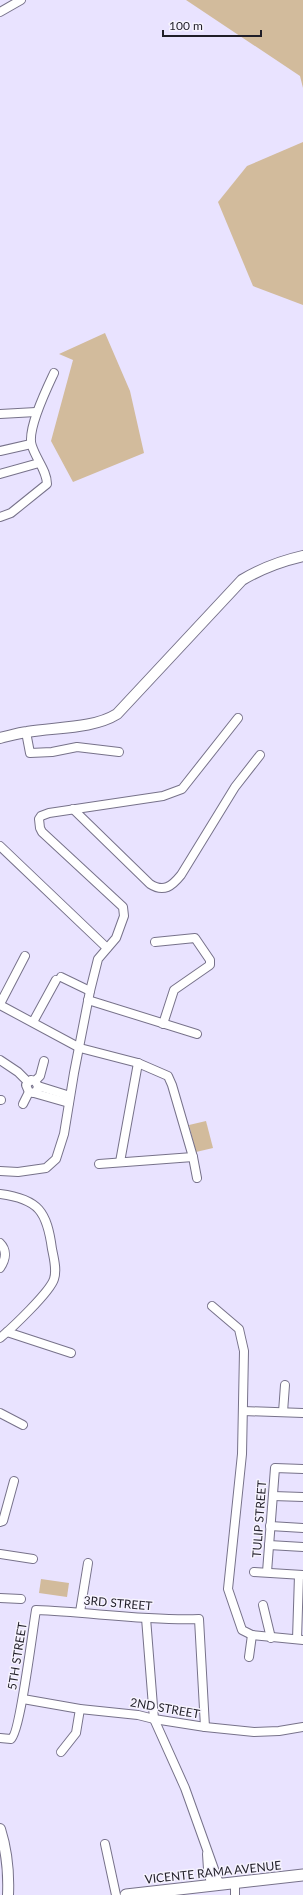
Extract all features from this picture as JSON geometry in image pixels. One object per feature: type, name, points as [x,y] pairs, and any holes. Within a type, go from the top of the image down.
[{"type":"main road","name":"VICENTE RAMA AVENUE","points":[[126,1895],[303,1875]]},
{"type":"street","points":[[0,12],[21,0]]},
{"type":"street","points":[[0,517],[11,514],[47,484],[46,477],[31,444],[36,412],[54,373]]},
{"type":"street","points":[[0,414],[36,412]]},
{"type":"street","points":[[0,451],[31,444]]},
{"type":"street","points":[[0,474],[39,463]]},
{"type":"street","points":[[0,738],[26,732],[98,723],[114,716],[242,580],[270,565],[303,556]]},
{"type":"street","points":[[0,1171],[18,1172],[46,1168],[56,1159],[64,1134],[88,1000],[98,959],[116,938],[124,916],[123,907],[42,832],[38,823],[39,819],[45,814],[163,796],[182,789],[238,718]]},
{"type":"street","points":[[26,732],[28,749],[30,753],[34,754],[77,747],[120,752]]},
{"type":"street","points":[[73,810],[150,884],[157,888],[166,889],[181,875],[234,788],[260,755]]},
{"type":"street","points":[[0,846],[107,948]]},
{"type":"street","points":[[155,942],[195,938],[210,960],[210,965],[174,990],[163,1024]]},
{"type":"street","points":[[25,956],[0,1005],[80,1048],[138,1063],[168,1076],[193,1157],[197,1178]]},
{"type":"street","points":[[33,1022],[59,978],[90,991]]},
{"type":"street","points":[[88,1000],[197,1034]]},
{"type":"street","points":[[0,1060],[18,1072],[33,1087],[70,1100]]},
{"type":"street","points":[[23,1104],[40,1076],[44,1061]]},
{"type":"street","points":[[120,1162],[138,1063]]},
{"type":"street","points":[[99,1164],[193,1157]]},
{"type":"street","points":[[0,1194],[26,1199],[42,1211],[50,1233],[56,1270],[51,1287],[0,1338]]},
{"type":"street","points":[[0,1242],[3,1246],[5,1254],[4,1262],[0,1268]]},
{"type":"street","points":[[212,1306],[239,1329],[244,1351],[242,1454],[228,1589],[242,1630],[252,1635],[300,1640],[301,1575],[254,1572]]},
{"type":"street","points":[[7,1332],[71,1354]]},
{"type":"street","points":[[283,1412],[285,1385]]},
{"type":"street","points":[[243,1411],[303,1413]]},
{"type":"street","points":[[0,1414],[23,1425]]},
{"type":"street","name":"TULIP STREET","points":[[267,1572],[275,1468],[303,1469]]},
{"type":"street","points":[[0,1522],[3,1521],[14,1480]]},
{"type":"street","points":[[273,1496],[303,1497]]},
{"type":"street","points":[[270,1526],[303,1528]]},
{"type":"street","points":[[269,1545],[303,1548]]},
{"type":"street","points":[[0,1554],[33,1559]]},
{"type":"street","points":[[80,1612],[88,1563]]},
{"type":"street","points":[[0,1598],[21,1599]]},
{"type":"street","points":[[264,1605],[271,1638]]},
{"type":"street","name":"3RD STREET","points":[[36,1610],[175,1620],[199,1619],[205,1727]]},
{"type":"street","name":"5TH STREET","points":[[0,1738],[12,1739],[14,1737],[23,1700],[36,1610]]},
{"type":"street","points":[[146,1618],[154,1720],[185,1788],[207,1851],[208,1869],[215,1884]]},
{"type":"street","points":[[249,1658],[252,1635]]},
{"type":"street","name":"2ND STREET","points":[[23,1700],[80,1709],[138,1715],[154,1720],[254,1732],[279,1731],[303,1727]]},
{"type":"street","points":[[61,1752],[76,1733],[80,1709]]},
{"type":"street","points":[[0,1829],[6,1850],[9,1871],[8,1895]]},
{"type":"street","points":[[105,1844],[116,1895]]},
{"type":"street","points":[[235,1882],[235,1895]]},
{"type":"shaded area","points":[[186,0],[303,0],[303,88],[300,76]]},
{"type":"shaded area","points":[[303,142],[303,305],[253,286],[218,202],[247,166]]},
{"type":"shaded area","points":[[105,333],[130,391],[144,453],[73,482],[51,441],[73,360],[59,354]]},
{"type":"shaded area","points":[[206,1121],[213,1148],[196,1152],[189,1125]]},
{"type":"shaded area","points":[[41,1579],[69,1583],[67,1597],[39,1593]]}]
